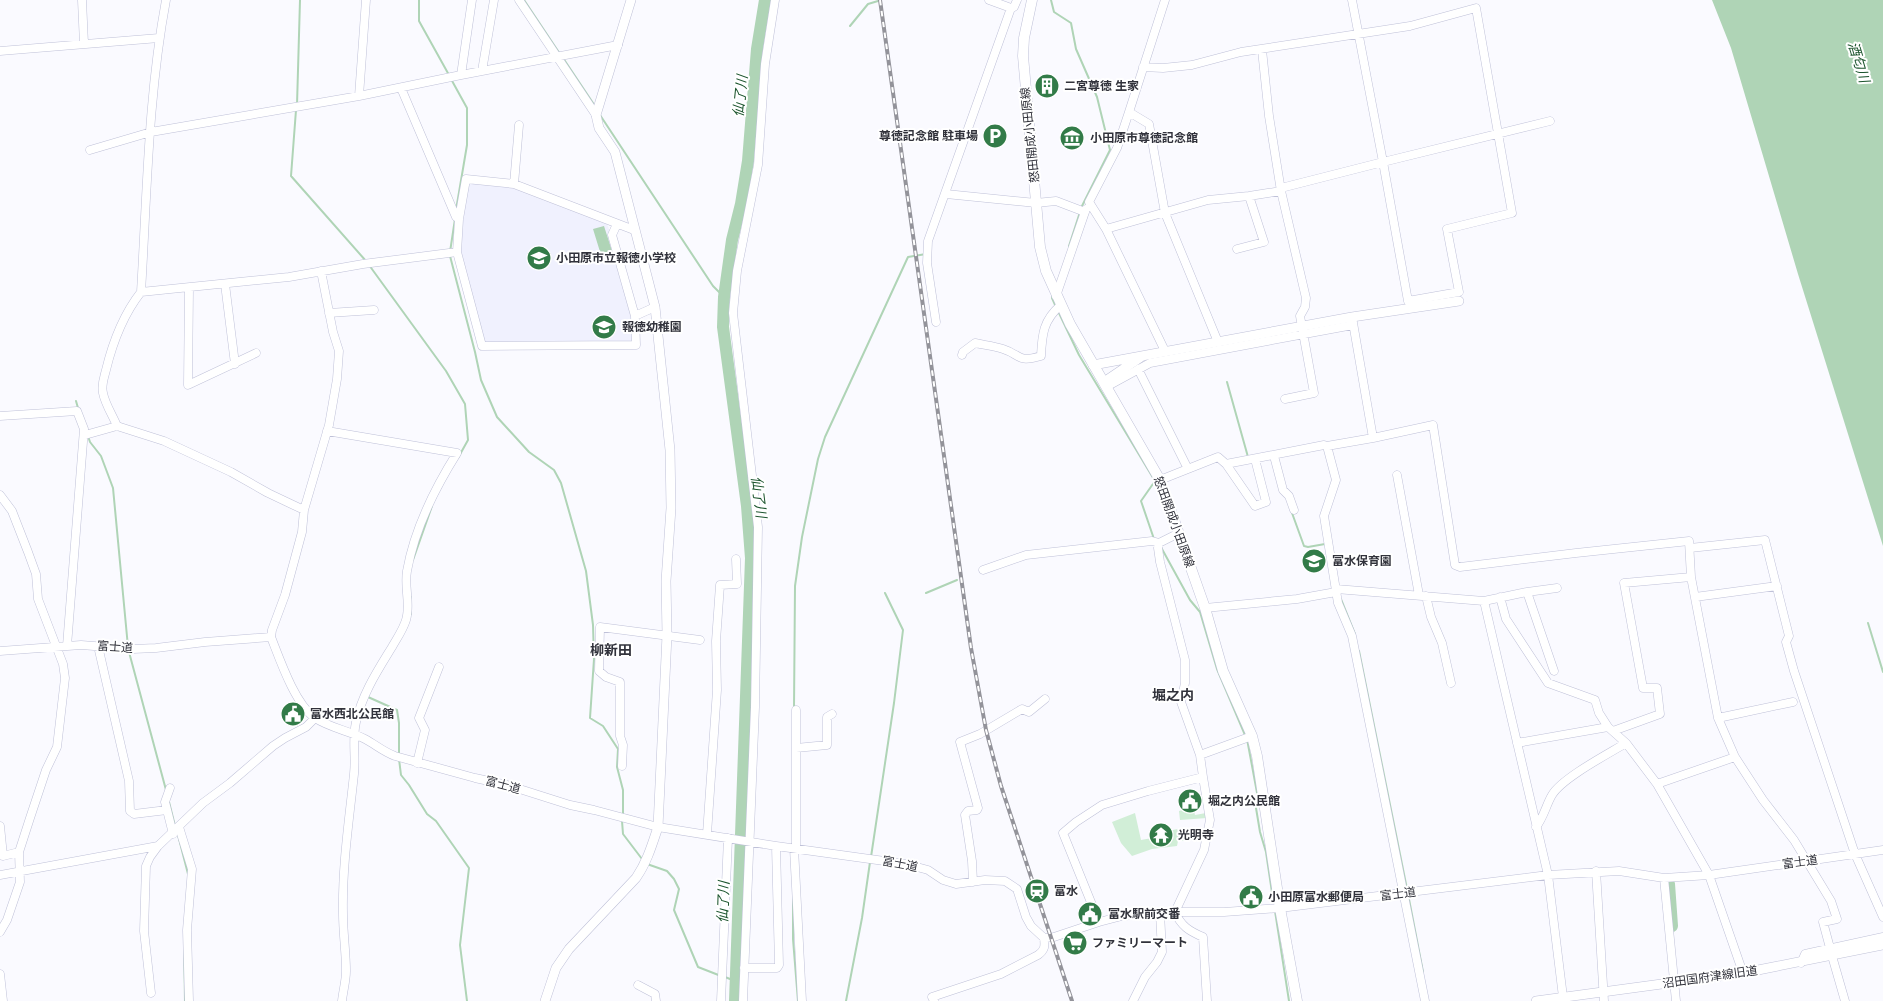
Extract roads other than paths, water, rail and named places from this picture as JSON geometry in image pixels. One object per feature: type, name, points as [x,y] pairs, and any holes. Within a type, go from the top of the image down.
[{"type":"main road","name":"怒田開成小田原線","points":[[1032,0],[1022,56],[1042,255],[1058,301],[1160,480],[1205,608],[1223,671],[1257,756],[1276,908],[1297,1001]]},
{"type":"street","points":[[82,0],[84,44]]},
{"type":"street","points":[[118,426],[103,394],[102,386],[111,351],[120,327],[141,292],[159,38],[166,0]]},
{"type":"street","points":[[359,96],[366,0]]},
{"type":"street","points":[[461,75],[472,0]]},
{"type":"street","points":[[482,70],[494,0]]},
{"type":"street","points":[[519,0],[557,57],[598,111]]},
{"type":"street","points":[[545,1001],[556,968],[569,949],[636,878],[646,861],[658,826],[667,635],[666,581],[672,480],[670,450],[655,307],[615,152],[599,128],[598,111],[631,0]]},
{"type":"street","points":[[743,1001],[755,707],[758,527],[733,313],[737,272],[758,166],[765,64],[775,0]]},
{"type":"street","points":[[989,0],[1011,8]]},
{"type":"street","points":[[936,322],[927,263],[928,241],[1011,8],[1014,7],[1017,0]]},
{"type":"street","points":[[962,355],[975,344],[1004,350],[1020,359],[1031,359],[1041,356],[1042,336],[1058,301],[1085,212],[1117,148],[1165,0]]},
{"type":"street","points":[[1143,67],[1192,66],[1242,52],[1262,50],[1357,35],[1410,26],[1475,4],[1512,213],[1447,229],[1459,292],[1408,300],[1383,162],[1357,35],[1352,0]]},
{"type":"street","points":[[0,51],[159,38]]},
{"type":"street","points":[[90,150],[151,132],[359,96],[482,70],[618,45]]},
{"type":"street","points":[[1262,50],[1269,116],[1281,189],[1306,298],[1305,307],[1300,316],[1314,393],[1285,399]]},
{"type":"street","points":[[401,88],[456,217],[459,219]]},
{"type":"street","points":[[1129,112],[1149,124],[1165,213],[1218,342]]},
{"type":"street","points":[[1106,229],[1208,200],[1249,196],[1281,189],[1550,120]]},
{"type":"street","points":[[514,184],[518,125]]},
{"type":"street","points":[[617,224],[612,235],[635,316],[636,344],[482,346],[457,252],[459,219],[466,179],[514,184],[634,230]]},
{"type":"street","points":[[946,194],[1036,203],[1056,201],[1085,212]]},
{"type":"street","points":[[1237,249],[1264,242],[1249,196]]},
{"type":"street","points":[[1089,202],[1106,229],[1165,351]]},
{"type":"street","points":[[141,292],[225,284],[457,252]]},
{"type":"street","points":[[271,638],[302,532],[304,510],[328,431],[337,379],[339,351],[333,332],[321,271]]},
{"type":"street","points":[[225,284],[235,364]]},
{"type":"street","points":[[189,288],[188,385],[256,354]]},
{"type":"street","points":[[1105,385],[1157,361],[1302,330],[1459,301]]},
{"type":"street","points":[[635,316],[655,307]]},
{"type":"street","points":[[329,313],[374,310]]},
{"type":"street","points":[[1352,321],[1373,438]]},
{"type":"street","points":[[1093,365],[1218,342],[1302,330]]},
{"type":"street","points":[[1105,385],[1145,355]]},
{"type":"street","points":[[1138,369],[1188,469]]},
{"type":"street","points":[[0,416],[77,411],[84,429],[67,646]]},
{"type":"street","points":[[1226,464],[1324,445],[1373,438],[1433,425],[1455,565],[1460,567],[1689,541],[1691,576],[1718,718],[1736,757],[1763,800],[1794,840],[1831,901],[1837,919],[1823,922],[1845,1001]]},
{"type":"street","points":[[85,435],[118,426],[164,441],[231,472],[268,493],[304,510]]},
{"type":"street","points":[[328,431],[457,453],[444,473],[424,517],[407,570],[408,600],[406,621],[401,633],[366,692],[361,704],[354,734],[354,772],[346,835],[344,878],[343,915],[346,973],[342,1001]]},
{"type":"street","points":[[1327,446],[1336,480],[1324,516],[1338,603],[1352,636],[1421,966],[1424,1001]]},
{"type":"street","points":[[1274,456],[1283,490],[1289,496],[1294,510]]},
{"type":"street","points":[[1160,480],[1218,457],[1226,464],[1255,506],[1266,502],[1255,459]]},
{"type":"street","points":[[1397,475],[1422,595],[1442,643],[1451,683]]},
{"type":"street","points":[[0,495],[12,512],[36,574],[38,599],[63,664],[65,678],[58,747],[46,770],[19,852],[20,882],[0,932]]},
{"type":"street","points":[[983,570],[1026,555],[1152,541],[1159,543],[1179,533]]},
{"type":"street","points":[[1690,548],[1765,540],[1777,586],[1788,636],[1786,642],[1794,671],[1855,854],[1883,917]]},
{"type":"street","points":[[1159,543],[1160,562],[1185,660],[1185,683],[1181,702],[1200,755],[1210,820],[1204,850],[1175,912],[1180,923],[1188,931],[1204,937],[1207,1001]]},
{"type":"street","points":[[707,834],[718,690],[716,641],[720,585],[737,584],[736,559]]},
{"type":"street","points":[[1517,743],[1611,729],[1660,714],[1657,688],[1643,688],[1624,583],[1691,576]]},
{"type":"street","points":[[1695,597],[1777,586]]},
{"type":"street","points":[[1205,608],[1297,599],[1336,591],[1422,595],[1484,601],[1557,588]]},
{"type":"street","points":[[1527,592],[1554,671]]},
{"type":"street","points":[[1500,597],[1506,619],[1548,683],[1594,700],[1599,713],[1611,729],[1626,743],[1657,784],[1709,875],[1743,973]]},
{"type":"street","points":[[1484,601],[1548,875],[1563,997]]},
{"type":"street","points":[[622,766],[623,744],[620,736],[620,682],[606,677],[599,671],[600,627],[700,640]]},
{"type":"street","name":"富士道","points":[[0,650],[56,646],[156,648],[205,642],[271,638],[287,679],[305,708],[315,718],[354,734],[399,758],[507,785],[570,806],[658,826],[776,846],[871,858],[928,870],[956,884],[1005,881],[1017,889],[1028,921],[1044,938],[1054,938],[1122,916],[1276,908],[1548,875],[1619,870],[1664,878],[1709,875],[1883,850]]},
{"type":"street","points":[[98,646],[129,781],[130,811],[134,814],[167,810]]},
{"type":"street","points":[[417,763],[425,730],[419,718],[438,667]]},
{"type":"street","points":[[973,882],[972,860],[965,815],[968,811],[977,810],[978,808],[960,742],[980,734],[1022,709],[1029,712],[1045,700]]},
{"type":"street","points":[[1718,718],[1793,702]]},
{"type":"street","points":[[796,710],[793,848],[802,1001]]},
{"type":"street","points":[[796,748],[827,745],[827,717],[832,714]]},
{"type":"street","points":[[151,993],[144,931],[146,866],[158,846],[173,834],[203,803],[273,746],[306,727],[315,718]]},
{"type":"street","points":[[1200,755],[1248,737]]},
{"type":"street","points":[[1536,827],[1543,818],[1552,794],[1576,774],[1626,743]]},
{"type":"street","points":[[1657,784],[1736,757]]},
{"type":"street","points":[[1099,922],[1063,833],[1076,822],[1102,806],[1148,791],[1204,777]]},
{"type":"street","points":[[170,788],[165,802],[173,834]]},
{"type":"street","points":[[0,826],[3,856],[19,852]]},
{"type":"street","points":[[179,826],[192,869],[187,930],[189,1001]]},
{"type":"street","points":[[721,1001],[728,838]]},
{"type":"street","points":[[0,875],[158,846]]},
{"type":"street","points":[[744,968],[777,968],[779,965],[776,846]]},
{"type":"street","points":[[1596,872],[1604,996]]},
{"type":"street","points":[[1664,878],[1676,1001]]},
{"type":"street","points":[[1133,1001],[1145,976],[1157,962],[1162,952],[1160,913]]},
{"type":"street","points":[[1831,952],[1883,936]]},
{"type":"street","points":[[934,1001],[932,997],[1001,974],[1038,955],[1045,947],[1044,938]]},
{"type":"street","name":"沼田国府津線旧道","points":[[1536,1001],[1563,997],[1604,996],[1674,982],[1801,963],[1831,952],[1847,952],[1883,945]]},
{"type":"street","points":[[0,974],[3,1001]]},
{"type":"street","points":[[638,985],[656,994],[656,1001]]},
{"type":"water","name":"酒匂川","points":[[1712,0],[1883,0],[1883,546],[1798,274],[1731,48]]},
{"type":"water","points":[[604,226],[612,251],[601,255],[593,229]]},
{"type":"waterway","points":[[297,105],[300,0]]},
{"type":"waterway","points":[[419,0],[419,21],[449,75]]},
{"type":"waterway","points":[[524,0],[560,54]]},
{"type":"waterway","name":"仙了川","points":[[735,1001],[751,558],[747,506],[723,327],[724,297],[732,240],[741,204],[748,161],[757,49],[765,0]]},
{"type":"waterway","points":[[1051,0],[1054,12],[1071,23],[1076,49],[1097,97],[1110,150],[1081,208]]},
{"type":"waterway","points":[[850,26],[868,4],[878,1]]},
{"type":"waterway","points":[[563,58],[595,106]]},
{"type":"waterway","points":[[451,79],[467,108],[467,145],[456,210]]},
{"type":"waterway","points":[[296,110],[291,176],[366,261]]},
{"type":"waterway","points":[[600,115],[713,286],[724,297]]},
{"type":"waterway","points":[[1069,246],[1080,212]]},
{"type":"waterway","points":[[450,252],[455,219]]},
{"type":"waterway","points":[[794,708],[795,586],[802,537],[818,459],[825,437],[908,257],[926,254]]},
{"type":"waterway","points":[[450,256],[481,380],[497,417],[529,452],[554,470],[561,483],[586,571],[593,625],[594,659],[590,718],[603,726],[618,749],[617,767],[623,790],[623,816]]},
{"type":"waterway","points":[[369,265],[446,371],[465,404],[468,440],[458,458]]},
{"type":"waterway","points":[[1053,295],[1052,298],[1056,307]]},
{"type":"waterway","points":[[1058,311],[1079,355],[1155,481],[1141,501],[1154,539]]},
{"type":"waterway","points":[[1227,382],[1248,457]]},
{"type":"waterway","points":[[76,401],[78,408]]},
{"type":"waterway","points":[[88,436],[90,442],[101,456],[113,488],[128,647]]},
{"type":"waterway","points":[[413,560],[432,506]]},
{"type":"waterway","points":[[1292,513],[1304,546],[1325,544]]},
{"type":"waterway","points":[[1162,549],[1190,600],[1200,612],[1217,669],[1245,735]]},
{"type":"waterway","points":[[926,593],[957,580]]},
{"type":"waterway","points":[[871,857],[903,630],[885,593]]},
{"type":"waterway","points":[[411,597],[411,614]]},
{"type":"waterway","points":[[1341,599],[1355,634]]},
{"type":"waterway","points":[[1868,623],[1883,672]]},
{"type":"waterway","points":[[1359,651],[1407,889]]},
{"type":"waterway","points":[[129,652],[166,790]]},
{"type":"waterway","points":[[368,696],[397,710],[399,754]]},
{"type":"waterway","points":[[1247,739],[1258,798],[1256,808],[1266,852],[1274,906]]},
{"type":"waterway","points":[[399,759],[401,775],[427,814],[436,821],[469,868],[460,945],[467,1001]]},
{"type":"waterway","points":[[169,802],[175,826]]},
{"type":"waterway","points":[[622,821],[623,834],[642,859]]},
{"type":"waterway","points":[[178,835],[188,874]]},
{"type":"waterway","points":[[846,1001],[862,918],[870,862]]},
{"type":"waterway","points":[[647,864],[667,871],[674,879],[679,889],[674,910],[698,967],[721,976]]},
{"type":"waterway","points":[[1669,884],[1672,926]]},
{"type":"waterway","points":[[1408,894],[1423,972]]},
{"type":"waterway","points":[[793,897],[793,939],[798,1001]]},
{"type":"waterway","points":[[1275,911],[1289,1001]]},
{"type":"waterway","points":[[184,936],[185,1001]]},
{"type":"waterway","points":[[725,977],[735,981]]},
{"type":"railway","points":[[880,0],[971,648],[986,730],[1001,786],[1072,1001]]},
{"type":"place","name":"二宮尊徳 生家","points":[[1047,86]]},
{"type":"place","name":"尊徳記念館 駐車場","points":[[995,136]]},
{"type":"place","name":"小田原市尊徳記念館","points":[[1072,138]]},
{"type":"place","name":"小田原市立報徳小学校","points":[[539,258]]},
{"type":"place","name":"報徳幼稚園","points":[[604,327]]},
{"type":"place","name":"富水保育園","points":[[1314,561]]},
{"type":"place","name":"富水西北公民館","points":[[293,714]]},
{"type":"place","name":"堀之内公民館","points":[[1190,801]]},
{"type":"place","name":"光明寺","points":[[1161,835]]},
{"type":"place","name":"富水","points":[[1037,891]]},
{"type":"place","name":"小田原富水郵便局","points":[[1251,897]]},
{"type":"place","name":"富水駅前交番","points":[[1090,914]]},
{"type":"place","name":"ファミリーマート","points":[[1075,943]]},
{"type":"district","name":"柳新田","points":[[611,650]]},
{"type":"district","name":"堀之内","points":[[1173,695]]}]
